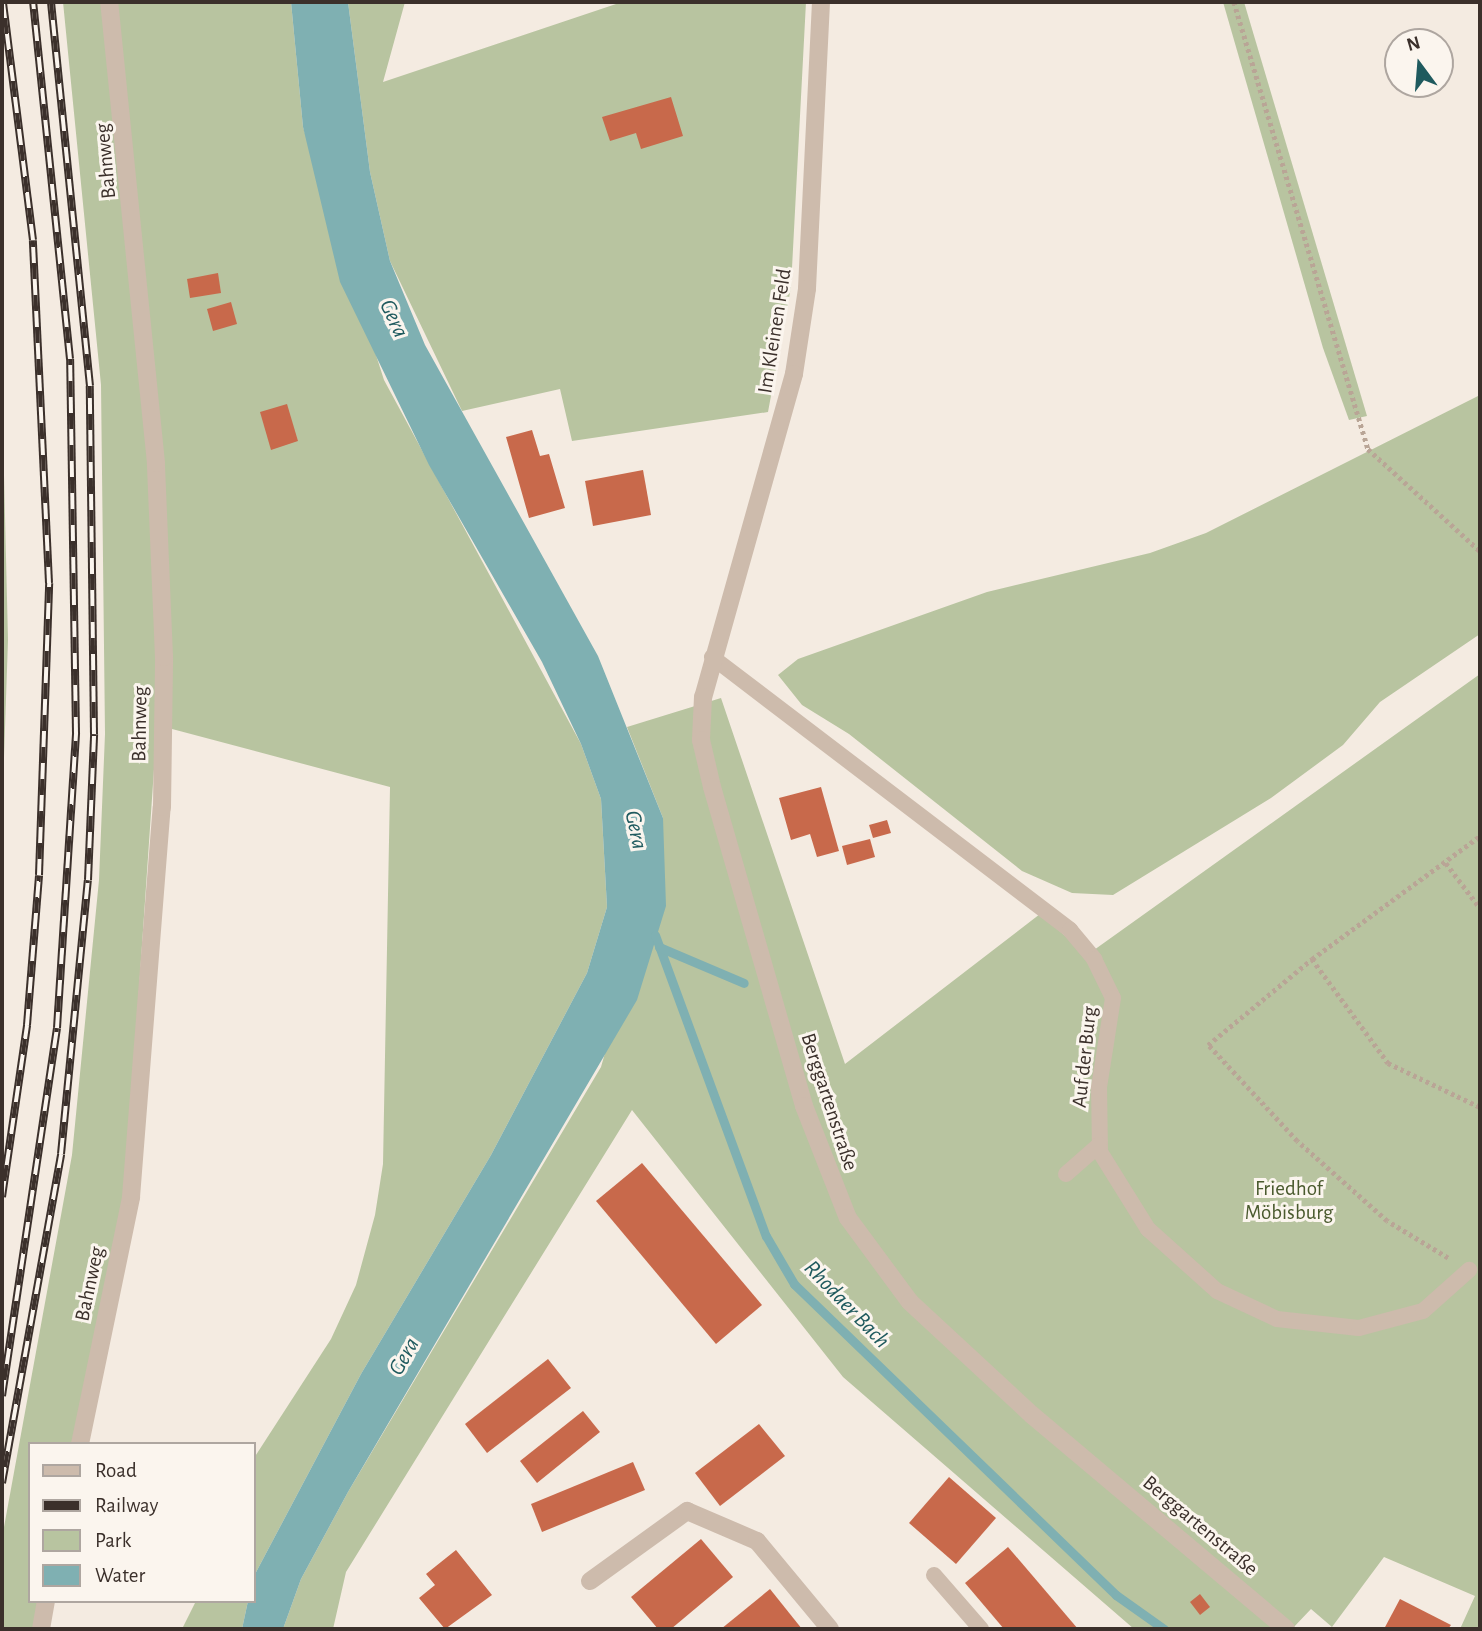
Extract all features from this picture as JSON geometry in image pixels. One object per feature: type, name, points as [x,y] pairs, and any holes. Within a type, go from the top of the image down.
[{"type":"street","name":"Bahnweg","points":[[79,1442],[131,1196],[162,794],[156,463],[109,2]]},
{"type":"street","name":"Im Kleinen Feld","points":[[712,657],[794,373],[815,181],[821,2]]},
{"type":"street","name":"Berggartenstraße","points":[[712,657],[701,740],[712,787],[804,1106],[848,1218],[910,1302],[1286,1629]]},
{"type":"street","points":[[590,1581],[687,1511],[757,1541],[830,1629]]},
{"type":"street","points":[[41,1629],[46,1603]]},
{"type":"lane","name":"Auf der Burg","points":[[712,657],[1070,930],[1094,959],[1113,998],[1099,1087],[1100,1145],[1148,1229],[1217,1291],[1278,1319],[1359,1328],[1423,1311],[1469,1270]]},
{"type":"lane","points":[[1066,1174],[1100,1145]]},
{"type":"lane","points":[[934,1575],[981,1629]]},
{"type":"path","points":[[1234,2],[1368,449],[1480,551]]},
{"type":"path","points":[[1469,1270],[1387,1221],[1297,1141],[1208,1045],[1312,958],[1480,836]]},
{"type":"path","points":[[1446,863],[1480,908]]},
{"type":"path","points":[[1312,958],[1388,1063],[1480,1107]]},
{"type":"green space","points":[[63,2],[291,2],[303,127],[384,380],[581,744],[601,799],[607,907],[587,973],[491,1155],[361,1374],[256,1572],[256,1455],[331,1339],[356,1285],[375,1215],[383,1164],[390,787],[157,725],[125,1195],[73,1442],[28,1442],[28,1603],[40,1603],[34,1629],[2,1629],[2,1538],[72,1155],[99,880],[105,734],[101,385]]},
{"type":"green space","points":[[348,2],[405,2],[383,82],[622,2],[806,2],[791,287],[768,412],[572,441],[560,389],[462,411],[390,261],[370,172]]},
{"type":"green space","points":[[1223,2],[1244,2],[1367,416],[1349,420],[1323,348]]},
{"type":"green space","points":[[2,392],[8,640],[2,816]]},
{"type":"green space","points":[[1480,395],[1480,634],[1380,702],[1343,745],[1271,798],[1113,895],[1072,893],[1022,871],[849,734],[802,705],[778,675],[798,659],[987,592],[1150,553],[1206,533]]},
{"type":"green space","name":"Friedhof Möbisburg","points":[[1480,674],[1480,1629],[1460,1629],[1475,1596],[1384,1557],[1332,1627],[1311,1609],[1292,1629],[1134,1629],[843,1377],[632,1110],[346,1572],[333,1629],[283,1629],[301,1579],[348,1492],[601,1067],[663,851],[663,818],[627,727],[721,698],[845,1064],[1040,914],[1087,955]]},
{"type":"green space","points":[[195,1603],[248,1603],[242,1629],[182,1629]]},
{"type":"water","name":"Gera","points":[[291,2],[348,2],[370,172],[390,261],[425,345],[598,656],[663,818],[666,906],[637,1000],[348,1492],[301,1579],[283,1629],[242,1629],[248,1603],[256,1603],[256,1572],[361,1374],[491,1155],[587,973],[607,907],[601,799],[581,744],[542,662],[429,465],[340,282],[303,127]]},
{"type":"building","points":[[671,97],[683,136],[641,149],[636,133],[610,141],[602,117]]},
{"type":"building","points":[[218,273],[221,293],[190,298],[187,279]]},
{"type":"building","points":[[231,302],[237,324],[213,331],[207,309]]},
{"type":"building","points":[[287,404],[298,441],[271,450],[260,412]]},
{"type":"building","points":[[532,430],[540,456],[549,454],[565,508],[529,518],[506,437]]},
{"type":"building","points":[[643,470],[651,515],[593,526],[585,481]]},
{"type":"building","points":[[821,787],[839,851],[817,857],[810,834],[791,840],[779,798]]},
{"type":"building","points":[[887,820],[891,833],[873,838],[869,825]]},
{"type":"building","points":[[870,839],[875,857],[847,865],[842,846]]},
{"type":"building","points":[[642,1163],[762,1305],[716,1344],[596,1201]]},
{"type":"building","points":[[548,1359],[571,1388],[487,1453],[465,1424]]},
{"type":"building","points":[[583,1411],[600,1432],[537,1483],[520,1461]]},
{"type":"building","points":[[759,1424],[785,1456],[720,1506],[695,1473]]},
{"type":"building","points":[[633,1462],[645,1490],[542,1532],[531,1504]]},
{"type":"building","points":[[949,1477],[996,1518],[956,1564],[909,1523]]},
{"type":"building","points":[[701,1539],[733,1577],[671,1629],[658,1629],[631,1597]]},
{"type":"building","points":[[1008,1547],[1078,1629],[1004,1629],[965,1583]]},
{"type":"building","points":[[456,1550],[492,1595],[445,1629],[419,1598],[435,1585],[426,1574]]},
{"type":"building","points":[[770,1589],[802,1629],[721,1629]]},
{"type":"building","points":[[1200,1594],[1210,1607],[1200,1615],[1190,1602]]},
{"type":"building","points":[[1400,1599],[1451,1625],[1448,1629],[1384,1629]]},
{"type":"waterway","name":"Rhodaer Bach","points":[[655,935],[766,1236],[794,1284],[1116,1595],[1164,1629]]},
{"type":"waterway","points":[[659,947],[744,983]]},
{"type":"railway","points":[[2,1197],[27,1025],[39,875],[49,583],[33,240],[3,2]]},
{"type":"railway","points":[[2,1396],[57,1028],[76,733],[70,359],[33,2]]},
{"type":"railway","points":[[2,1483],[61,1154],[88,880],[94,734],[90,386],[51,2]]}]
